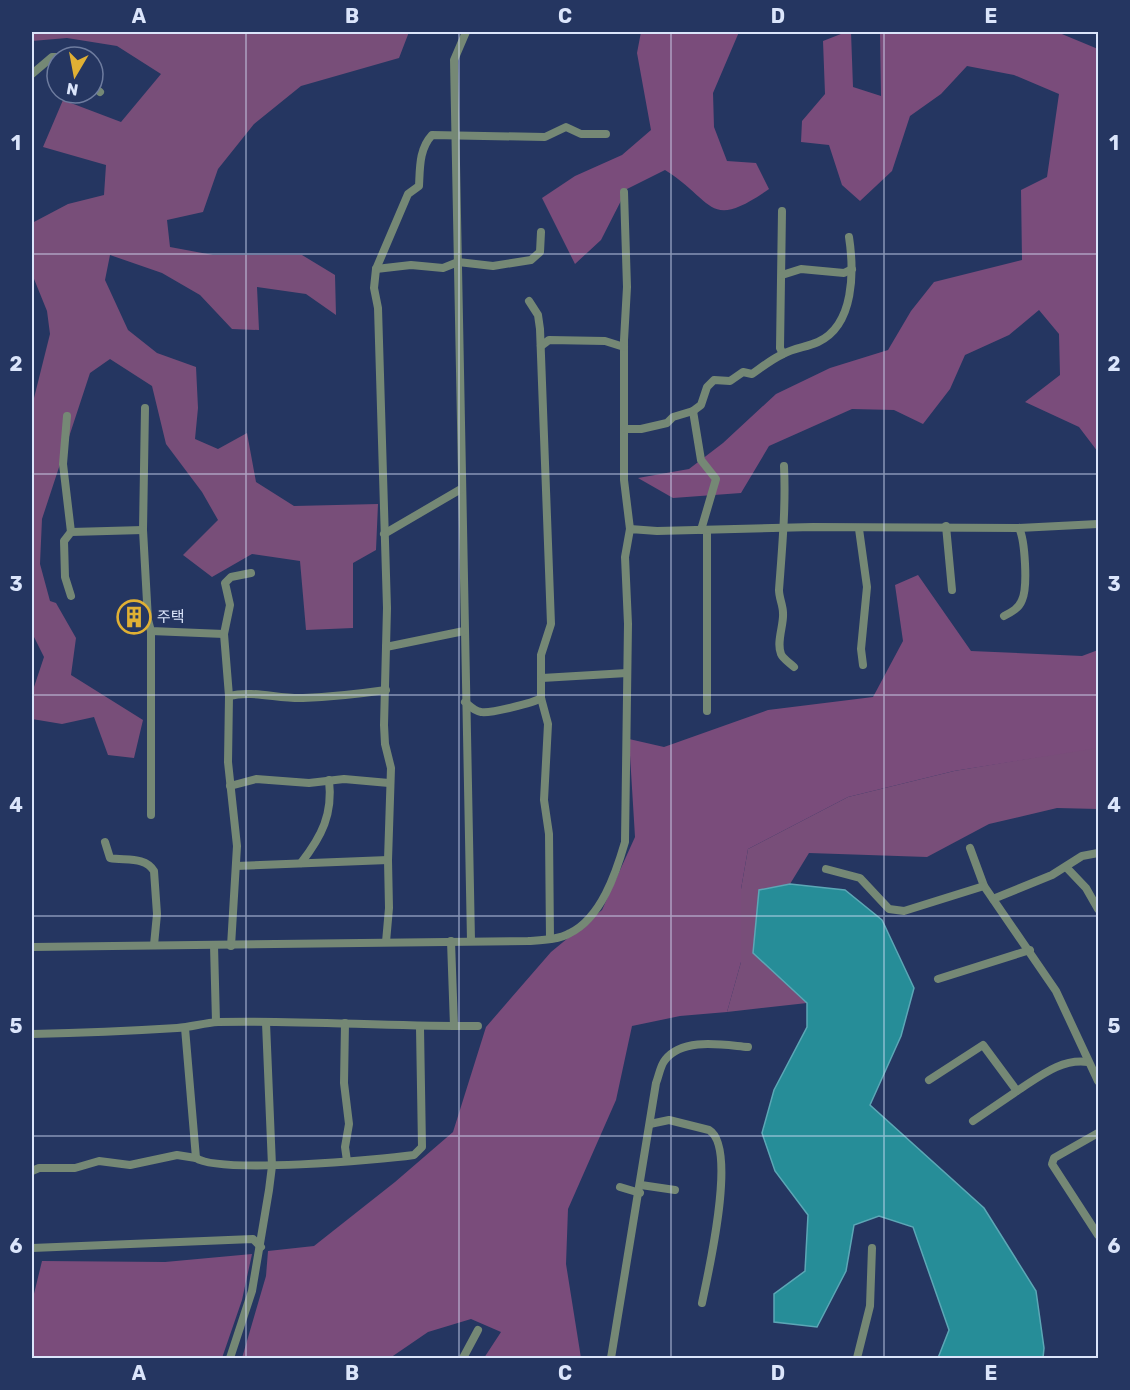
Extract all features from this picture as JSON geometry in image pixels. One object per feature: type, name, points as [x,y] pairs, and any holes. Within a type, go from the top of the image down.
[{"type":"street","points":[[466,32],[454,60],[471,941]]},
{"type":"street","points":[[32,74],[45,63]]},
{"type":"street","points":[[386,942],[389,908],[391,768],[384,734],[386,647],[378,308],[374,288],[376,269],[408,194],[419,186],[419,166],[429,138],[437,133],[545,137],[566,127],[581,134],[606,134]]},
{"type":"street","points":[[32,947],[231,946],[550,939],[571,933],[598,905],[615,877],[625,842],[628,781],[628,624],[624,557],[630,529],[624,480],[624,347],[627,287],[624,192]]},
{"type":"street","points":[[782,211],[780,348],[783,354]]},
{"type":"street","points":[[376,269],[411,265],[443,268],[458,262],[474,262],[490,267],[531,260],[540,252],[541,232]]},
{"type":"street","points":[[625,429],[641,429],[667,423],[673,417],[693,411],[701,405],[707,387],[714,380],[730,381],[743,372],[752,374],[783,354],[819,341],[832,330],[845,309],[852,269],[849,237]]},
{"type":"street","points":[[782,275],[801,269],[844,273],[852,269]]},
{"type":"street","points":[[529,301],[538,315],[540,329],[551,624],[541,655],[541,698],[548,724],[544,800],[549,834],[550,939]]},
{"type":"street","points":[[540,329],[551,340]]},
{"type":"street","points":[[541,346],[551,340],[605,341],[624,347]]},
{"type":"street","points":[[144,408],[143,530],[148,620],[151,631],[151,815]]},
{"type":"street","points":[[693,411],[701,460],[716,479],[704,530],[706,711]]},
{"type":"street","points":[[67,416],[63,464],[71,532],[64,541],[65,577],[71,596]]},
{"type":"street","points":[[784,466],[782,573],[779,593],[784,613],[779,648],[782,657],[794,667]]},
{"type":"street","points":[[384,534],[461,489]]},
{"type":"street","points":[[630,529],[657,531],[946,526],[1019,528],[1098,524]]},
{"type":"street","points":[[946,526],[952,590]]},
{"type":"street","points":[[1004,616],[1017,608],[1024,592],[1022,537],[1019,528]]},
{"type":"street","points":[[859,529],[863,544],[862,566],[867,587],[861,649],[863,665]]},
{"type":"street","points":[[71,532],[143,530]]},
{"type":"street","points":[[231,946],[237,846],[230,786],[229,696],[224,634],[230,605],[225,583],[231,578],[251,573]]},
{"type":"street","points":[[151,631],[213,631],[224,634]]},
{"type":"street","points":[[386,647],[464,631]]},
{"type":"street","points":[[542,678],[627,674]]},
{"type":"street","points":[[229,696],[248,694],[264,697],[333,698],[386,690]]},
{"type":"street","points":[[465,702],[482,713],[526,705],[541,698]]},
{"type":"street","points":[[230,786],[256,779],[309,783],[329,780],[389,783]]},
{"type":"street","points":[[301,863],[316,844],[327,821],[331,799],[329,780]]},
{"type":"street","points":[[105,842],[110,858],[138,860],[152,867],[154,871],[158,914],[154,945]]},
{"type":"street","points":[[970,848],[984,886],[1030,950],[1056,992],[1098,1081]]},
{"type":"street","points":[[993,899],[1066,867],[1079,858],[1098,853]]},
{"type":"street","points":[[236,866],[388,860]]},
{"type":"street","points":[[1066,867],[1086,888],[1098,909]]},
{"type":"street","points":[[826,869],[860,878],[889,909],[904,911],[984,886]]},
{"type":"street","points":[[451,941],[454,1026]]},
{"type":"street","points":[[214,945],[216,1022]]},
{"type":"street","points":[[938,979],[1030,950]]},
{"type":"street","points":[[32,1034],[185,1028],[216,1022],[345,1023],[420,1028],[478,1026]]},
{"type":"street","points":[[230,1359],[252,1292],[261,1247],[272,1166],[266,1023]]},
{"type":"street","points":[[345,1023],[344,1083],[349,1124],[345,1147],[347,1161]]},
{"type":"street","points":[[185,1028],[196,1158]]},
{"type":"street","points":[[32,1171],[39,1168],[75,1168],[99,1161],[130,1165],[177,1155],[214,1164],[272,1166],[414,1155],[422,1147],[420,1028]]},
{"type":"street","points":[[611,1359],[641,1189],[656,1083],[662,1066],[670,1056],[699,1045],[748,1047]]},
{"type":"street","points":[[928,1080],[983,1045],[1017,1091]]},
{"type":"street","points":[[973,1121],[1061,1064],[1070,1061],[1088,1062]]},
{"type":"street","points":[[650,1124],[669,1120],[709,1130],[713,1133],[720,1150],[717,1221],[702,1303]]},
{"type":"street","points":[[1098,1133],[1054,1158],[1052,1164],[1098,1235]]},
{"type":"street","points":[[620,1187],[675,1190]]},
{"type":"street","points":[[32,1248],[244,1239],[253,1239],[261,1247]]},
{"type":"street","points":[[857,1359],[870,1306],[872,1248]]},
{"type":"street","points":[[463,1359],[478,1330]]},
{"type":"shaded area","points":[[32,32],[409,32],[399,58],[301,86],[254,124],[218,169],[203,212],[167,220],[170,247],[213,255],[302,255],[335,275],[336,315],[306,294],[257,287],[259,330],[232,329],[200,295],[162,273],[110,255],[105,280],[128,330],[157,353],[196,367],[198,408],[195,439],[218,449],[247,433],[256,482],[294,506],[378,504],[376,550],[353,563],[353,628],[306,630],[300,561],[252,554],[212,577],[183,555],[218,520],[202,492],[166,444],[152,386],[110,359],[90,373],[42,519],[40,564],[50,601],[56,603],[76,638],[71,675],[143,720],[134,758],[108,755],[94,717],[62,724],[32,719],[32,693],[44,657],[32,633],[32,406],[50,334],[47,311],[32,274],[32,223],[68,204],[104,195],[106,165],[43,147],[61,105],[76,105],[121,122],[161,74],[117,46],[67,38],[32,41]]},
{"type":"shaded area","points":[[641,32],[739,32],[713,93],[714,127],[727,161],[756,163],[769,189],[734,209],[722,210],[712,207],[665,170],[627,189],[601,240],[575,264],[542,198],[575,176],[622,155],[651,130],[637,53]]},
{"type":"shaded area","points":[[851,32],[853,87],[881,96],[880,32],[1057,32],[1098,49],[1098,452],[1079,427],[1025,402],[1060,375],[1059,334],[1039,310],[1009,335],[965,355],[950,389],[923,424],[894,410],[852,409],[769,446],[741,493],[673,498],[638,478],[689,469],[723,443],[776,394],[830,368],[888,350],[911,311],[934,282],[1022,260],[1021,190],[1047,177],[1059,94],[1014,75],[967,66],[941,94],[910,116],[892,171],[860,201],[842,185],[829,145],[801,142],[802,121],[825,94],[823,41]]},
{"type":"shaded area","points":[[918,575],[971,651],[1082,656],[1098,650],[1098,748],[954,771],[848,797],[748,849],[741,889],[741,962],[727,1012],[680,1016],[632,1026],[616,1100],[568,1209],[566,1264],[581,1358],[484,1358],[501,1332],[471,1319],[428,1332],[390,1358],[242,1358],[266,1276],[268,1251],[314,1246],[395,1182],[453,1132],[486,1027],[551,952],[602,910],[635,837],[629,739],[664,747],[768,710],[873,697],[903,641],[895,585]]},
{"type":"shaded area","points":[[1098,748],[1098,809],[1057,808],[989,824],[927,857],[809,853],[790,884],[759,890],[753,953],[807,1003],[727,1012],[741,962],[741,889],[748,849],[848,797],[954,771]]},
{"type":"shaded area","points":[[790,884],[845,890],[882,920],[914,988],[901,1036],[870,1105],[984,1208],[1036,1291],[1044,1348],[1043,1358],[938,1358],[949,1330],[913,1227],[879,1216],[854,1225],[846,1271],[817,1327],[774,1322],[774,1294],[805,1271],[808,1215],[775,1171],[762,1133],[774,1090],[807,1027],[807,1003],[753,953],[759,890]]},
{"type":"shaded area","points":[[252,1254],[242,1300],[222,1358],[32,1358],[32,1302],[42,1261],[165,1262]]},
{"type":"place","name":"주택","points":[[134,617]]}]
